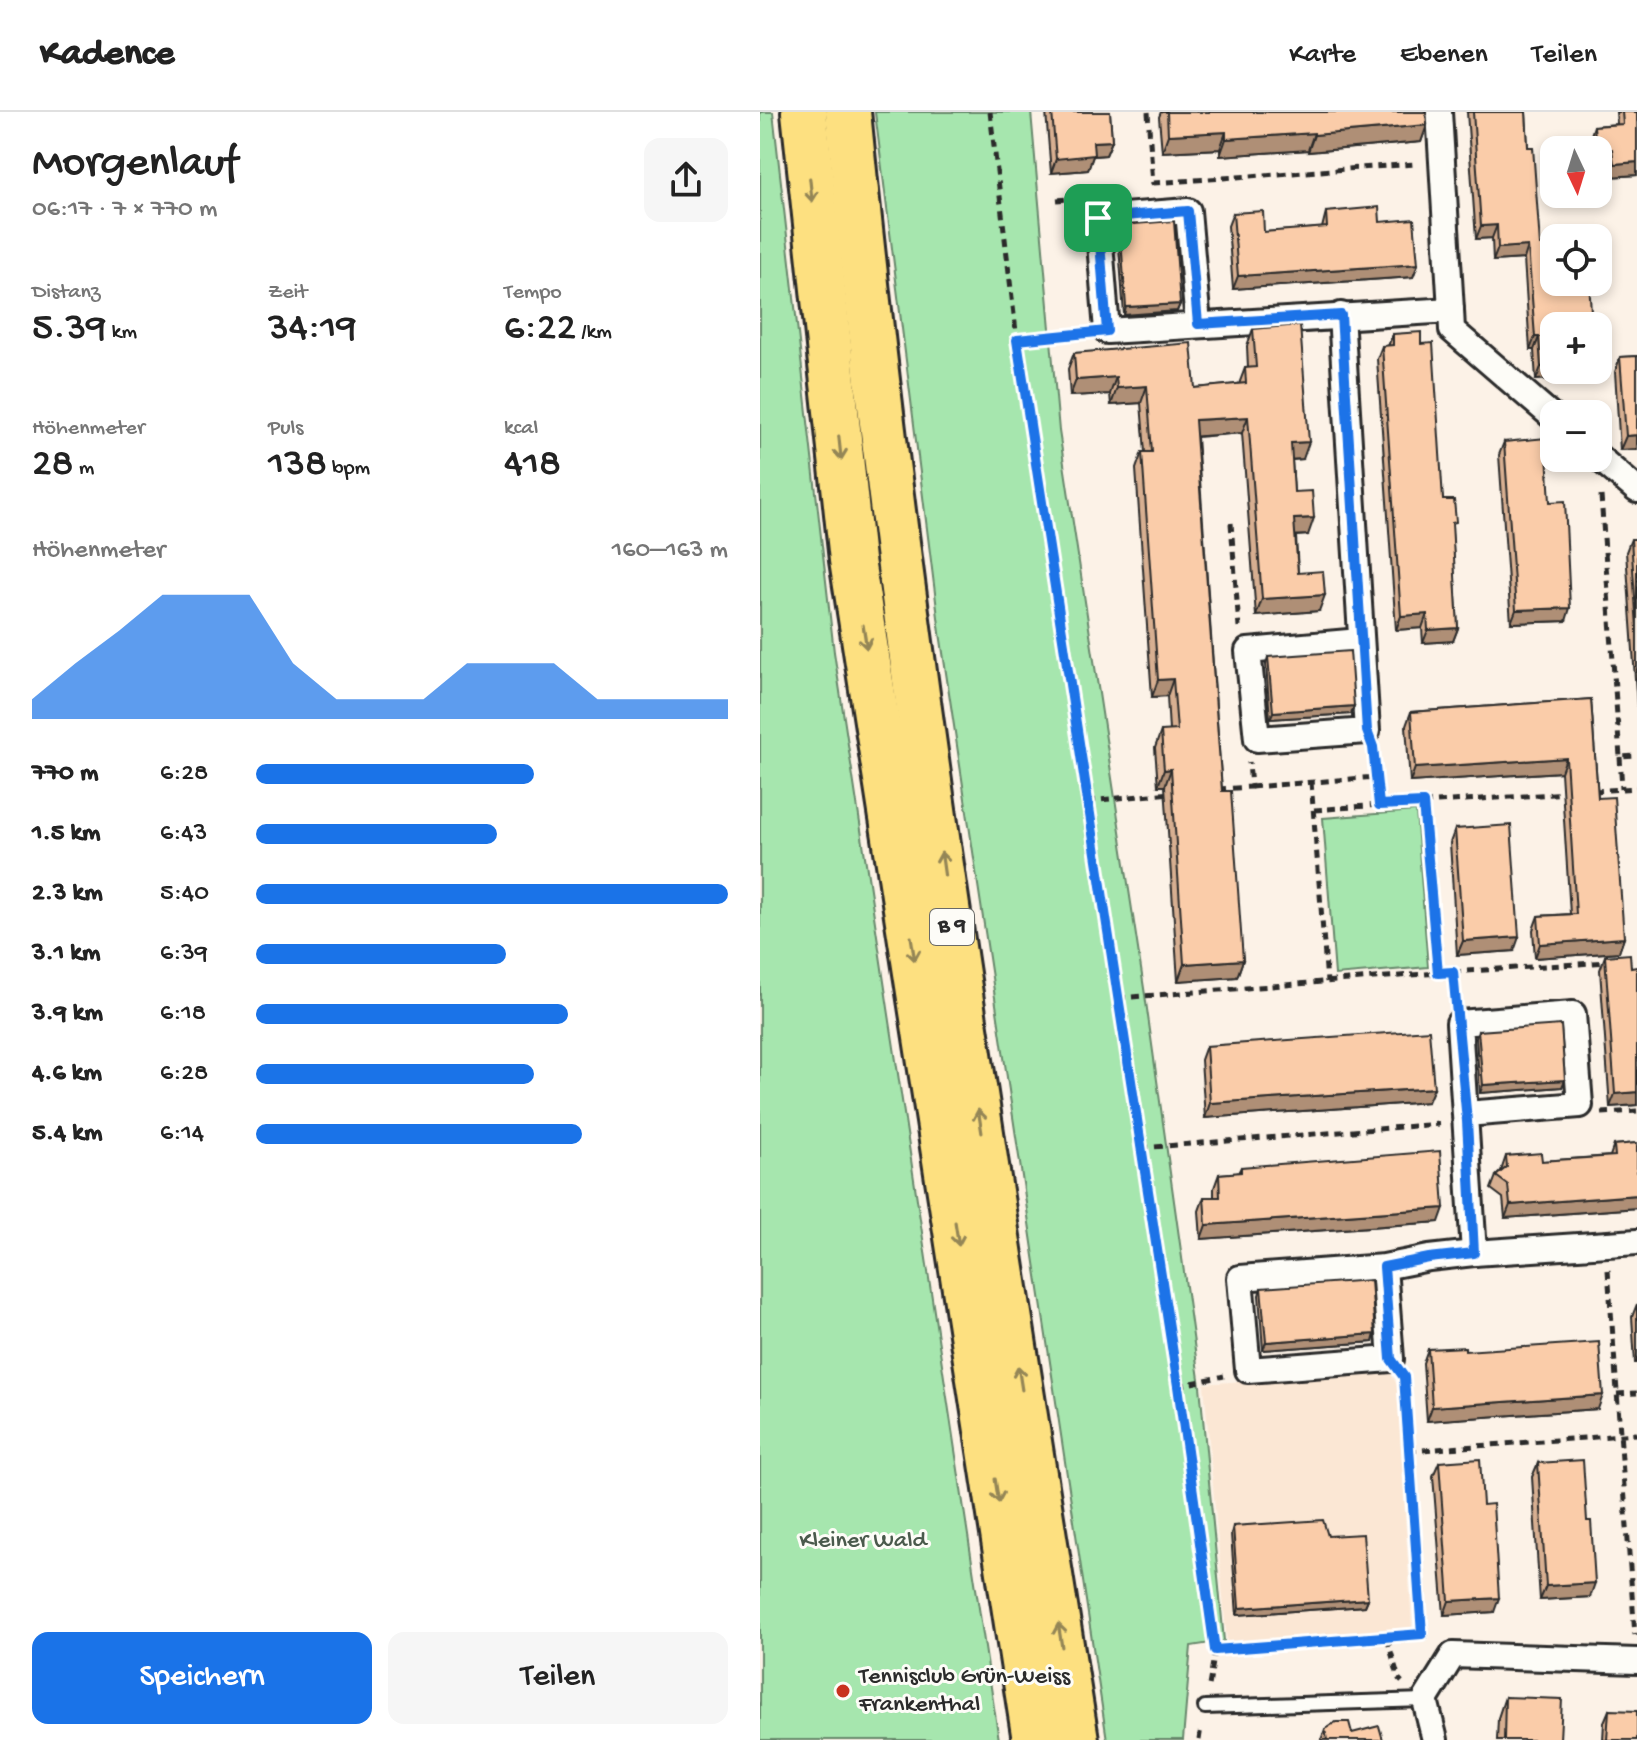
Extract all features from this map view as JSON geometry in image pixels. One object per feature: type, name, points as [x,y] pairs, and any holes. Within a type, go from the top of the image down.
[{"type":"highway","name":"B 9","points":[[804,112],[852,560],[1035,1740]]},
{"type":"highway","name":"B 9","points":[[848,112],[899,556],[974,1081],[1076,1740]]},
{"type":"street","points":[[1439,112],[1452,330],[1540,406]]},
{"type":"street","points":[[1198,324],[1188,211],[1098,218],[1107,331],[1451,310]]},
{"type":"street","points":[[1341,315],[1367,731],[1257,739],[1248,651],[1360,641]]},
{"type":"street","points":[[1612,469],[1637,490]]},
{"type":"street","points":[[1467,1118],[1580,1105],[1573,1014],[1459,1023],[1474,1253]]},
{"type":"street","points":[[1384,1267],[1391,1359],[1248,1370],[1240,1278],[1384,1267],[1474,1253],[1637,1242]]},
{"type":"street","points":[[1435,1740],[1425,1700],[1453,1655],[1636,1651]]},
{"type":"lane","points":[[1205,1707],[1425,1700]]},
{"type":"path","points":[[990,112],[1017,340],[1178,1386],[1215,1650],[1422,1634],[1453,1655]]},
{"type":"path","points":[[1148,112],[1153,193]]},
{"type":"path","points":[[1153,183],[1441,162]]},
{"type":"path","points":[[1017,340],[1107,331]]},
{"type":"path","points":[[1605,472],[1601,493],[1622,789]]},
{"type":"path","points":[[1231,523],[1239,632],[1248,651]]},
{"type":"path","points":[[1367,731],[1373,747],[1379,805]]},
{"type":"path","points":[[1251,787],[1248,756],[1257,739]]},
{"type":"path","points":[[1620,757],[1637,756]]},
{"type":"path","points":[[1207,790],[1376,777]]},
{"type":"path","points":[[1311,782],[1327,982]]},
{"type":"path","points":[[1591,791],[1637,788]]},
{"type":"path","points":[[1314,810],[1576,792]]},
{"type":"path","points":[[1088,801],[1177,793]]},
{"type":"path","points":[[1423,803],[1438,973]]},
{"type":"path","points":[[1118,998],[1622,961]]},
{"type":"path","points":[[1453,972],[1459,1023]]},
{"type":"path","points":[[1141,1148],[1467,1118]]},
{"type":"path","points":[[1606,1244],[1636,1651]]},
{"type":"path","points":[[1391,1359],[1404,1377],[1422,1634]]},
{"type":"path","points":[[1178,1386],[1248,1370]]},
{"type":"path","points":[[1617,1394],[1637,1393]]},
{"type":"path","points":[[1409,1451],[1637,1434]]},
{"type":"path","points":[[1387,1638],[1399,1679],[1425,1700]]},
{"type":"shaded area","points":[[1389,1370],[1397,1385],[1412,1628],[1227,1642],[1204,1384]]},
{"type":"green space","name":"Kleiner Wald","points":[[760,112],[773,112],[834,652],[999,1740],[760,1740]]},
{"type":"green space","points":[[875,112],[1031,112],[1059,431],[1145,995],[1200,1386],[1224,1641],[1191,1646],[1183,1740],[1107,1740],[940,633]]},
{"type":"green space","points":[[1416,811],[1428,967],[1335,975],[1323,818]]},
{"type":"building","points":[[1052,112],[1110,112],[1112,141],[1093,142],[1094,155],[1056,159]]},
{"type":"building","points":[[1167,112],[1426,112],[1427,125],[1226,139],[1226,132],[1168,135]]},
{"type":"building","points":[[1473,112],[1526,112],[1528,147],[1533,147],[1540,296],[1590,296],[1591,312],[1540,312],[1540,352],[1539,337],[1535,337],[1528,246],[1498,248],[1497,225],[1481,226]]},
{"type":"building","points":[[1622,112],[1637,112],[1637,162],[1614,164],[1612,136],[1595,136],[1594,126],[1623,124]]},
{"type":"building","points":[[1379,207],[1380,222],[1414,219],[1418,264],[1238,276],[1233,213],[1263,211],[1264,232],[1327,227],[1326,212]]},
{"type":"building","points":[[1174,221],[1180,304],[1126,307],[1120,225]]},
{"type":"building","points":[[1300,325],[1309,442],[1291,443],[1294,492],[1312,491],[1314,518],[1294,519],[1298,573],[1323,571],[1325,595],[1262,599],[1248,417],[1195,420],[1222,791],[1231,791],[1243,960],[1184,964],[1171,769],[1164,770],[1161,731],[1177,730],[1173,679],[1158,680],[1142,452],[1152,452],[1147,386],[1117,388],[1116,377],[1076,380],[1074,353],[1191,343],[1195,388],[1246,383],[1245,368],[1256,367],[1253,329]]},
{"type":"building","points":[[1421,332],[1421,344],[1433,343],[1443,500],[1454,500],[1456,522],[1452,523],[1458,628],[1428,630],[1427,614],[1401,616],[1382,346],[1393,345],[1393,334]]},
{"type":"building","points":[[1637,356],[1637,435],[1626,436],[1620,357]]},
{"type":"building","points":[[1540,439],[1540,472],[1548,472],[1550,502],[1565,501],[1570,608],[1516,610],[1504,442]]},
{"type":"building","points":[[1631,539],[1637,539],[1637,628]]},
{"type":"building","points":[[1350,651],[1354,706],[1273,712],[1268,657]]},
{"type":"building","points":[[1591,699],[1598,798],[1614,797],[1624,938],[1540,944],[1538,916],[1576,914],[1566,758],[1415,768],[1411,712]]},
{"type":"building","points":[[1511,825],[1519,937],[1463,941],[1455,829]]},
{"type":"building","points":[[1630,954],[1631,968],[1637,967],[1637,1092],[1615,1094],[1605,956]]},
{"type":"building","points":[[1561,1025],[1565,1080],[1483,1085],[1478,1031]]},
{"type":"building","points":[[1429,1030],[1434,1088],[1210,1103],[1206,1046]]},
{"type":"building","points":[[1637,1143],[1637,1195],[1510,1205],[1508,1185],[1496,1176],[1507,1167],[1506,1156],[1541,1153],[1542,1161],[1615,1156],[1614,1145]]},
{"type":"building","points":[[1440,1151],[1444,1208],[1206,1225],[1204,1197],[1220,1197],[1219,1174],[1241,1172],[1241,1167]]},
{"type":"building","points":[[1371,1280],[1375,1334],[1266,1342],[1261,1288]]},
{"type":"building","points":[[1599,1342],[1603,1395],[1432,1407],[1428,1349],[1465,1347],[1465,1351]]},
{"type":"building","points":[[1480,1459],[1483,1505],[1493,1504],[1499,1598],[1449,1601],[1439,1462]]},
{"type":"building","points":[[1583,1460],[1595,1583],[1546,1586],[1538,1463]]},
{"type":"building","points":[[1323,1520],[1328,1536],[1363,1534],[1368,1599],[1239,1608],[1233,1526]]},
{"type":"building","points":[[1505,1697],[1562,1699],[1560,1740],[1504,1740]]},
{"type":"building","points":[[1609,1710],[1637,1711],[1637,1740],[1607,1740]]},
{"type":"building","points":[[1336,1722],[1349,1722],[1352,1733],[1379,1726],[1383,1740],[1327,1740],[1325,1729]]},
{"type":"place","name":"Tennisclub Grün-Weiss Frankenthal","points":[[843,1691]]},
{"type":"route","points":[[1188,211],[1198,324],[1341,315],[1367,731],[1373,747],[1379,805],[1423,803],[1438,973],[1453,972],[1467,1121],[1474,1253],[1384,1267],[1391,1359],[1404,1377],[1422,1634],[1215,1650],[1178,1386],[1017,340],[1107,331],[1098,218],[1188,211]]}]
